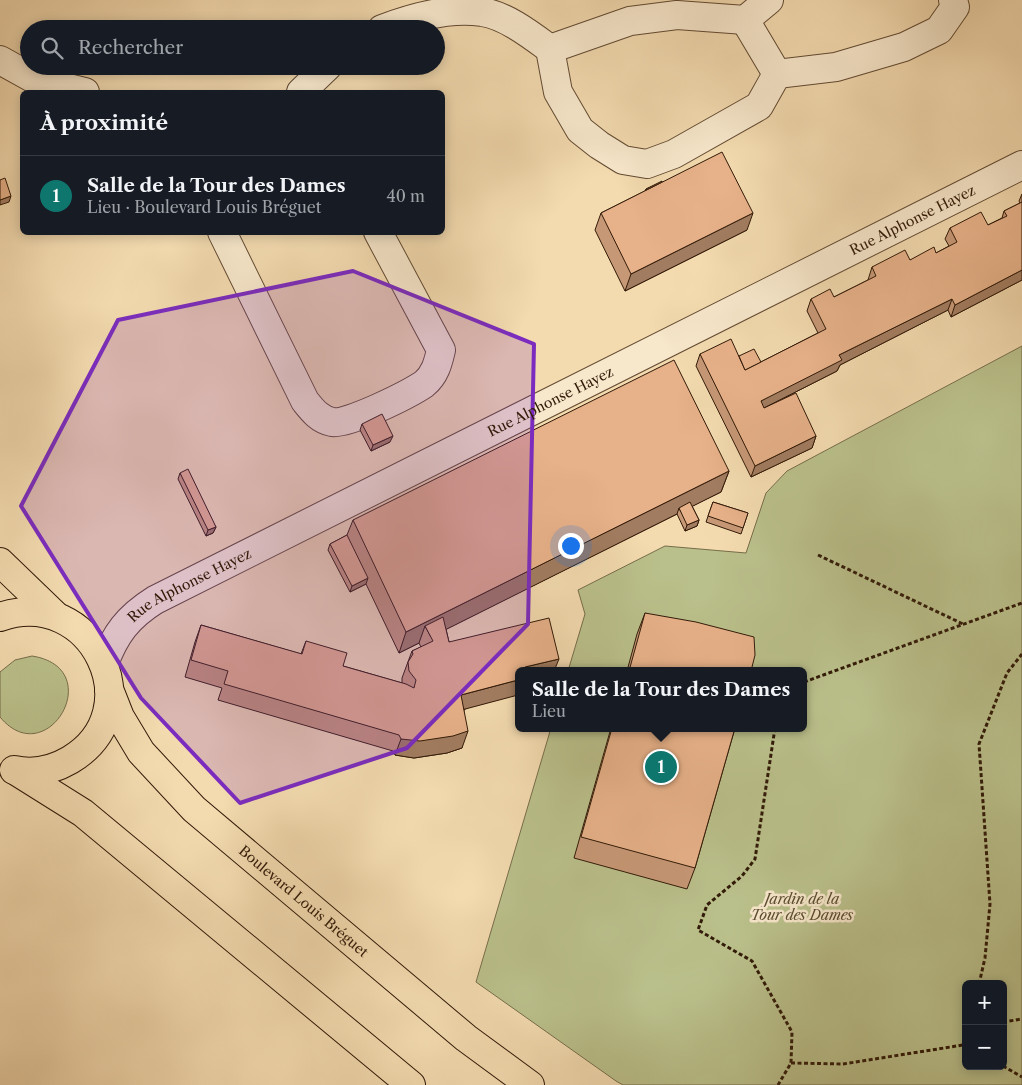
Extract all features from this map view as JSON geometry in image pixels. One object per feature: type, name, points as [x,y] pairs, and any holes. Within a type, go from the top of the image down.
[{"type":"main road","points":[[0,562],[55,616]]},
{"type":"main road","points":[[0,617],[25,611],[55,616]]},
{"type":"main road","name":"Boulevard Louis Bréguet","points":[[55,616],[85,634],[93,643],[120,717],[141,752],[194,809],[466,1038],[530,1085]]},
{"type":"main road","points":[[8,768],[30,772],[54,767],[77,756],[86,747],[103,721],[107,677]]},
{"type":"main road","points":[[8,768],[83,813],[411,1085]]},
{"type":"street","points":[[550,49],[630,21],[677,15],[745,20],[769,0]]},
{"type":"street","points":[[776,74],[836,67],[904,47],[939,30],[955,7],[953,0]]},
{"type":"street","points":[[405,20],[413,17],[482,12],[521,28],[550,49],[558,92],[580,130],[599,146],[623,160],[647,164],[674,154],[760,106],[776,74]]},
{"type":"street","points":[[745,20],[776,74]]},
{"type":"street","points":[[0,60],[20,71]]},
{"type":"street","points":[[27,75],[36,80],[77,90]]},
{"type":"street","points":[[305,90],[319,75]]},
{"type":"street","name":"Rue Alphonse Hayez","points":[[107,677],[118,632],[138,611],[155,600],[1022,165]]},
{"type":"street","points":[[223,235],[305,401],[317,416],[333,422],[352,420],[424,383],[437,368],[441,350],[380,235]]},
{"type":"path","points":[[818,555],[964,624]]},
{"type":"path","points":[[807,681],[1022,603]]},
{"type":"path","points":[[980,980],[985,958],[990,904],[979,744],[1007,673],[1022,654]]},
{"type":"path","points":[[774,732],[755,859],[742,876],[708,905],[698,930],[752,961],[792,1032],[791,1063],[778,1085]]},
{"type":"path","points":[[1007,1021],[1022,1019]]},
{"type":"path","points":[[791,1063],[843,1064],[962,1046]]},
{"type":"path","points":[[1007,1068],[1022,1077]]},
{"type":"highlighted area","points":[[353,271],[534,344],[528,624],[407,748],[240,803],[141,698],[21,506],[118,320]]},
{"type":"green space","name":"Jardin de la Tour des Dames","points":[[1022,346],[1022,1085],[623,1085],[476,982],[550,732],[807,732],[807,667],[569,667],[585,614],[578,590],[665,546],[746,553],[766,493],[787,471]]},
{"type":"green space","points":[[32,656],[55,664],[66,679],[68,696],[63,712],[51,726],[36,733],[18,731],[0,717],[0,672],[15,660]]},
{"type":"building","points":[[722,152],[753,213],[631,274],[601,213]]},
{"type":"building","points":[[5,178],[11,196],[0,200],[0,180]]},
{"type":"building","points":[[662,182],[646,190],[646,189]]},
{"type":"building","points":[[1022,202],[1022,270],[955,305],[952,299],[839,355],[842,360],[761,401],[764,408],[796,393],[816,436],[755,466],[700,354],[731,339],[745,370],[826,329],[811,299],[830,289],[834,297],[876,276],[872,267],[905,250],[910,260],[934,247],[936,253],[957,242],[950,228],[981,212],[988,225],[1007,216],[1004,211]]},
{"type":"building","points":[[754,349],[761,362],[745,370],[739,356]]},
{"type":"building","points":[[674,360],[729,471],[406,632],[353,520]]},
{"type":"building","points":[[382,414],[393,436],[373,445],[362,424]]},
{"type":"building","points":[[188,469],[216,527],[208,530],[180,473]]},
{"type":"building","points":[[690,502],[699,520],[687,525],[679,508]]},
{"type":"building","points":[[713,502],[748,513],[743,528],[708,516]]},
{"type":"building","points":[[347,535],[368,578],[352,586],[330,544]]},
{"type":"building","points":[[645,613],[696,622],[754,637],[755,655],[752,667],[630,667]]},
{"type":"building","points":[[443,617],[449,642],[549,618],[559,659],[525,667],[515,667],[515,681],[461,695],[468,731],[453,736],[420,741],[401,739],[399,735],[224,684],[228,671],[191,660],[201,625],[302,654],[306,641],[347,653],[343,666],[414,688],[416,680],[409,671],[408,662],[413,654],[412,651],[433,641],[425,626]]},
{"type":"building","points":[[611,732],[734,732],[695,868],[581,837]]},
{"type":"place","name":"Salle de la Tour des Dames","points":[[661,767]]}]
